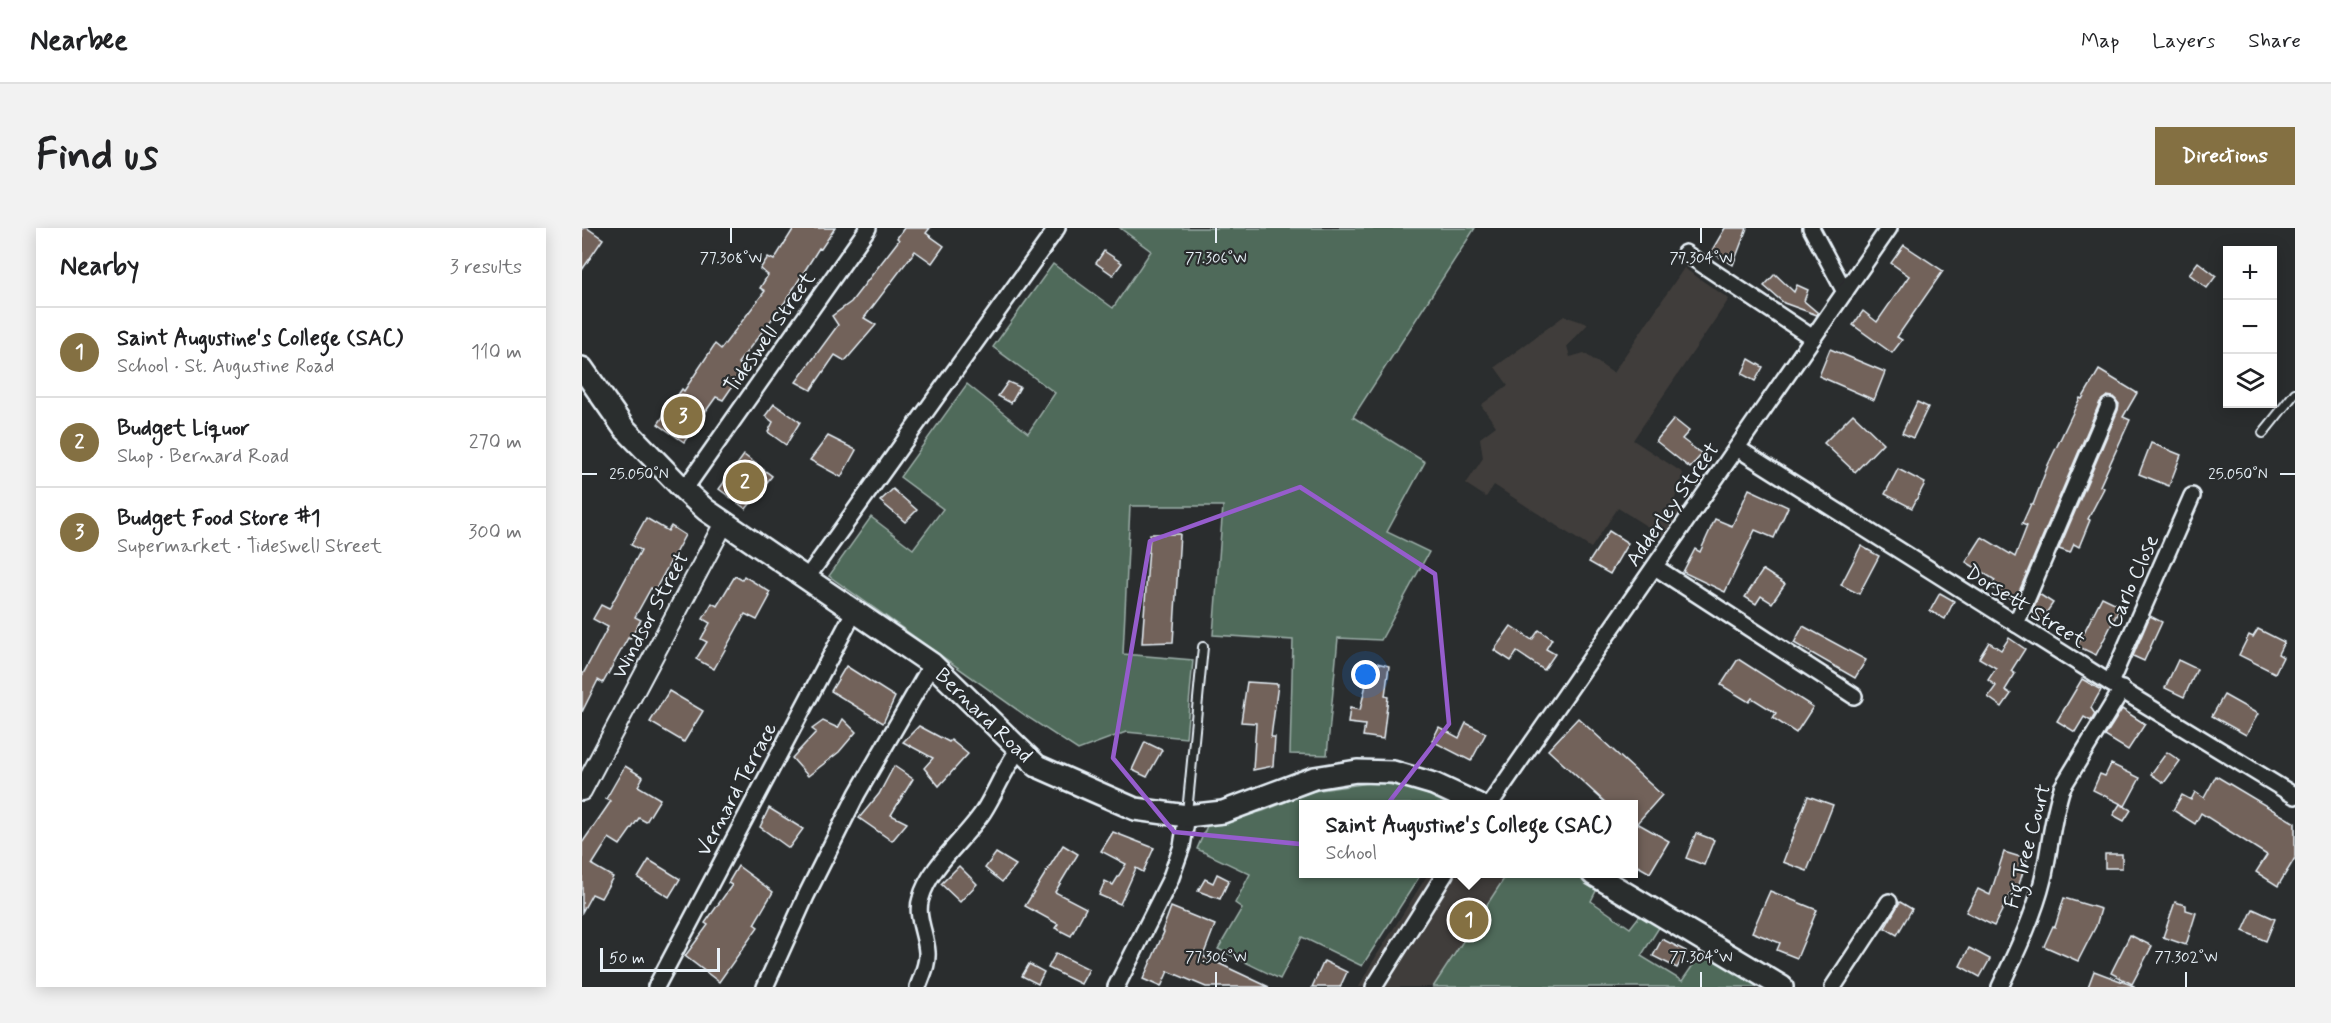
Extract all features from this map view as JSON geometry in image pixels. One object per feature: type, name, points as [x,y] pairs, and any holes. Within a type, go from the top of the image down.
[{"type":"main road","name":"Bernard Road","points":[[582,368],[624,428],[684,490],[724,523],[932,664],[1037,766],[1135,809],[1187,816],[1223,812],[1314,778],[1357,771],[1393,772],[1434,784],[1468,800]]},
{"type":"main road","points":[[1601,878],[1782,987]]},
{"type":"street","name":"Tideswell Street","points":[[684,490],[868,228]]},
{"type":"street","points":[[806,579],[1057,228]]},
{"type":"street","points":[[1811,228],[1845,291]]},
{"type":"street","name":"Adderley Street","points":[[1493,800],[1889,228]]},
{"type":"street","points":[[1685,253],[1814,338]]},
{"type":"street","points":[[2016,624],[2109,406]]},
{"type":"street","name":"Dorsett Street","points":[[1737,448],[2295,796]]},
{"type":"street","name":"Carlo Close","points":[[2116,686],[2192,496]]},
{"type":"street","name":"Windsor Street","points":[[582,791],[724,523]]},
{"type":"street","points":[[1654,567],[1854,696]]},
{"type":"street","name":"Vernard Terrace","points":[[656,987],[854,612]]},
{"type":"street","points":[[765,987],[857,794],[932,664]]},
{"type":"street","name":"Fig Tree Court","points":[[2000,987],[2019,946],[2043,881],[2056,806],[2062,788],[2116,686]]},
{"type":"street","points":[[918,987],[926,966],[927,952],[918,907],[921,895],[933,874],[983,812],[1007,766],[1019,749]]},
{"type":"street","points":[[1116,987],[1170,880],[1182,846],[1187,816]]},
{"type":"street","points":[[1374,987],[1442,878]]},
{"type":"street","points":[[1833,987],[1889,902]]},
{"type":"lane","points":[[2263,433],[2295,393]]},
{"type":"lane","points":[[1187,816],[1203,647]]},
{"type":"highlighted area","points":[[1300,487],[1435,574],[1449,724],[1353,849],[1174,832],[1113,758],[1150,541]]},
{"type":"shaded area","points":[[1684,268],[1729,299],[1633,440],[1683,473],[1674,501],[1686,509],[1667,539],[1618,508],[1591,548],[1494,485],[1486,497],[1466,484],[1483,458],[1480,438],[1496,426],[1481,405],[1508,385],[1495,367],[1564,316],[1588,324],[1567,346],[1570,357],[1584,353],[1613,373]]},
{"type":"shaded area","points":[[1425,878],[1563,878],[1498,987],[1359,987]]},
{"type":"green space","points":[[1120,228],[1475,228],[1353,417],[1425,462],[1387,532],[1429,552],[1381,640],[1338,638],[1327,755],[1290,754],[1293,640],[1213,635],[1223,506],[1130,506],[1123,654],[1193,660],[1186,738],[1126,732],[1078,750],[1026,716],[829,576],[871,517],[913,549],[943,509],[900,477],[967,384],[1028,433],[1055,393],[993,347],[1053,264],[1113,308],[1151,251]]},
{"type":"green space","points":[[1376,782],[1418,790],[1439,800],[1299,800],[1299,878],[1418,878],[1362,966],[1302,937],[1280,979],[1218,949],[1242,908],[1235,903],[1250,874],[1197,849],[1207,826],[1263,811],[1313,791]]},
{"type":"green space","points":[[1504,878],[1583,878],[1598,887],[1591,901],[1630,928],[1641,914],[1660,926],[1641,956],[1682,981],[1702,952],[1759,987],[1433,987]]},
{"type":"building","points":[[582,228],[587,228],[603,239],[582,270]]},
{"type":"building","points":[[794,228],[835,228],[821,249],[819,248],[785,302],[738,363],[745,368],[723,400],[716,397],[684,442],[658,424],[682,389],[684,391],[715,344],[721,349],[765,291],[760,288],[768,275],[760,269],[768,257],[774,260]]},
{"type":"building","points":[[904,228],[930,228],[926,233],[944,246],[932,263],[915,251],[864,318],[876,325],[845,361],[835,355],[811,390],[796,382],[838,325],[832,316],[851,302],[899,240],[897,238]]},
{"type":"building","points":[[1725,228],[1747,228],[1733,265],[1711,252]]},
{"type":"building","points":[[1904,245],[1943,271],[1897,337],[1902,340],[1892,353],[1853,325],[1863,311],[1877,322],[1909,276],[1891,263]]},
{"type":"building","points":[[1104,251],[1122,263],[1113,275],[1096,263]]},
{"type":"building","points":[[2198,262],[2216,276],[2207,288],[2189,274]]},
{"type":"building","points":[[1775,274],[1794,292],[1797,285],[1808,290],[1804,301],[1818,313],[1817,315],[1784,303],[1764,286]]},
{"type":"building","points":[[1830,349],[1885,372],[1874,400],[1819,376]]},
{"type":"building","points":[[1749,359],[1763,367],[1755,381],[1742,374]]},
{"type":"building","points":[[2099,370],[2137,393],[2123,417],[2130,420],[2100,486],[2104,488],[2088,519],[2090,520],[2079,547],[2074,544],[2070,553],[2059,549],[2118,410],[2119,404],[2113,397],[2107,396],[2100,402],[2015,601],[1991,587],[1995,580],[1966,562],[1982,537],[2015,557],[2027,526],[2022,524],[2031,504],[2033,505],[2048,465],[2080,398],[2082,399]]},
{"type":"building","points":[[1008,382],[1020,387],[1011,403],[998,396]]},
{"type":"building","points":[[1917,402],[1928,407],[1913,438],[1902,433]]},
{"type":"building","points":[[774,404],[800,422],[786,445],[768,432],[773,422],[765,416]]},
{"type":"building","points":[[1853,414],[1883,443],[1855,472],[1824,443]]},
{"type":"building","points":[[1674,419],[1689,431],[1682,439],[1702,454],[1690,468],[1656,441]]},
{"type":"building","points":[[828,436],[856,450],[841,477],[810,460]]},
{"type":"building","points":[[2151,443],[2181,455],[2169,486],[2139,474]]},
{"type":"building","points":[[744,455],[772,476],[746,509],[719,489]]},
{"type":"building","points":[[1898,469],[1925,483],[1912,508],[1885,494]]},
{"type":"building","points":[[893,489],[917,510],[905,522],[880,501]]},
{"type":"building","points":[[1749,489],[1788,507],[1774,538],[1755,530],[1725,592],[1683,572],[1695,549],[1700,552],[1715,519],[1732,526]]},
{"type":"building","points":[[646,518],[668,531],[671,526],[685,535],[655,590],[651,588],[635,617],[641,620],[630,639],[628,638],[603,683],[598,680],[582,712],[582,676],[608,627],[593,619],[601,605],[609,609],[641,550],[631,545]]},
{"type":"building","points":[[1609,531],[1628,543],[1610,574],[1589,562]]},
{"type":"building","points":[[1150,534],[1180,534],[1173,642],[1142,643]]},
{"type":"building","points":[[1861,546],[1879,556],[1859,594],[1841,585]]},
{"type":"building","points":[[1763,570],[1785,584],[1772,603],[1761,596],[1756,604],[1745,597]]},
{"type":"building","points":[[735,576],[742,580],[744,576],[770,592],[768,595],[770,596],[757,620],[745,614],[714,669],[696,659],[707,642],[701,639],[710,623],[703,619],[712,603],[717,606]]},
{"type":"building","points":[[1940,593],[1954,601],[1945,619],[1930,611]]},
{"type":"building","points":[[2039,594],[2053,603],[2042,619],[2032,612]]},
{"type":"building","points":[[2102,597],[2121,606],[2096,655],[2077,646]]},
{"type":"building","points":[[2150,616],[2162,622],[2144,661],[2133,656]]},
{"type":"building","points":[[1511,626],[1532,640],[1539,630],[1552,639],[1546,649],[1555,654],[1544,670],[1517,652],[1511,661],[1494,650]]},
{"type":"building","points":[[1803,626],[1866,660],[1855,678],[1794,643]]},
{"type":"building","points":[[2258,629],[2284,642],[2278,654],[2283,657],[2275,673],[2239,655],[2249,635],[2253,637]]},
{"type":"building","points":[[2009,638],[2025,649],[2011,671],[2015,674],[2005,690],[2011,694],[2002,707],[1988,697],[1996,686],[1988,680],[1996,668],[1979,658],[1989,642],[2001,650]]},
{"type":"building","points":[[1738,659],[1813,707],[1796,733],[1773,718],[1776,713],[1752,698],[1749,702],[1721,685]]},
{"type":"building","points":[[1365,660],[1389,666],[1383,739],[1363,736],[1365,725],[1348,723],[1350,708],[1360,710],[1368,676],[1361,675]]},
{"type":"building","points":[[2178,660],[2197,669],[2184,697],[2165,688]]},
{"type":"building","points":[[846,666],[895,697],[883,723],[831,691]]},
{"type":"building","points":[[2082,679],[2101,690],[2091,708],[2095,714],[2091,721],[2084,717],[2075,732],[2057,721]]},
{"type":"building","points":[[1247,682],[1278,684],[1271,737],[1275,737],[1273,766],[1253,770],[1256,723],[1241,722]]},
{"type":"building","points":[[669,691],[703,711],[684,742],[650,722]]},
{"type":"building","points":[[2224,695],[2258,714],[2246,735],[2212,716]]},
{"type":"building","points":[[2122,709],[2145,724],[2128,750],[2105,736]]},
{"type":"building","points":[[1578,718],[1662,795],[1638,822],[1638,800],[1603,800],[1548,750]]},
{"type":"building","points":[[843,719],[856,732],[839,752],[808,776],[792,758],[816,732],[812,729],[823,721],[838,728]]},
{"type":"building","points":[[1466,723],[1486,733],[1471,761],[1432,741],[1439,727],[1459,738]]},
{"type":"building","points":[[919,726],[949,742],[951,740],[968,754],[939,786],[924,768],[933,758],[903,742]]},
{"type":"building","points":[[1145,742],[1162,750],[1147,777],[1132,770]]},
{"type":"building","points":[[2167,752],[2180,761],[2164,783],[2151,774]]},
{"type":"building","points":[[2111,764],[2140,778],[2125,806],[2093,790],[2100,774],[2105,776]]},
{"type":"building","points":[[625,766],[643,777],[638,786],[660,799],[646,822],[639,818],[620,845],[609,838],[592,865],[613,877],[601,898],[592,894],[582,912],[582,843],[611,801],[606,799]]},
{"type":"building","points":[[894,766],[913,779],[891,815],[907,823],[892,841],[859,818],[879,794]]},
{"type":"building","points":[[2216,776],[2295,823],[2295,858],[2278,886],[2256,872],[2267,855],[2201,813],[2195,824],[2173,810],[2182,795],[2191,800],[2195,792],[2204,798]]},
{"type":"building","points":[[1808,796],[1833,805],[1807,871],[1783,862]]},
{"type":"building","points":[[2120,804],[2131,810],[2124,821],[2113,815]]},
{"type":"building","points":[[769,808],[803,829],[789,848],[760,827]]},
{"type":"building","points":[[1638,824],[1669,841],[1650,873],[1638,866]]},
{"type":"building","points":[[1113,832],[1154,848],[1143,872],[1136,868],[1120,904],[1099,895],[1105,881],[1113,885],[1126,864],[1101,851]]},
{"type":"building","points":[[1696,833],[1714,840],[1704,865],[1686,858]]},
{"type":"building","points":[[1063,845],[1078,854],[1055,892],[1086,908],[1071,936],[1055,928],[1058,924],[1025,906]]},
{"type":"building","points":[[2004,852],[2027,859],[2017,891],[2013,889],[1994,926],[1966,912],[1978,889],[1990,895]]},
{"type":"building","points":[[996,853],[1016,865],[1002,882],[985,868]]},
{"type":"building","points":[[2105,854],[2122,854],[2122,868],[2105,868]]},
{"type":"building","points":[[649,860],[680,879],[669,897],[638,878]]},
{"type":"building","points":[[738,866],[773,892],[754,924],[758,927],[719,982],[685,956],[708,925],[705,923],[732,885],[728,883]]},
{"type":"building","points":[[959,866],[977,884],[960,902],[941,884]]},
{"type":"building","points":[[1217,874],[1229,880],[1220,899],[1198,891],[1205,879],[1213,883]]},
{"type":"building","points":[[1770,891],[1817,910],[1797,958],[1777,950],[1780,943],[1752,932]]},
{"type":"building","points":[[2064,898],[2101,909],[2096,926],[2078,961],[2044,946],[2053,926],[2055,927]]},
{"type":"building","points":[[1900,902],[1912,909],[1897,935],[1885,928]]},
{"type":"building","points":[[2175,902],[2186,905],[2186,910],[2196,913],[2186,945],[2163,937]]},
{"type":"building","points":[[1171,907],[1215,925],[1203,956],[1269,987],[1206,987],[1168,971],[1161,987],[1143,979],[1164,932],[1162,931]]},
{"type":"building","points":[[2253,909],[2275,919],[2266,941],[2243,931]]},
{"type":"building","points":[[2130,935],[2152,946],[2132,984],[2111,973]]},
{"type":"building","points":[[1662,939],[1686,951],[1677,968],[1653,956]]},
{"type":"building","points":[[1969,948],[1990,959],[1980,977],[1960,966]]},
{"type":"building","points":[[1056,953],[1089,969],[1081,984],[1048,968]]},
{"type":"building","points":[[1324,961],[1347,972],[1340,987],[1312,987]]},
{"type":"building","points":[[1029,964],[1044,972],[1038,984],[1022,976]]},
{"type":"building","points":[[2094,971],[2134,986],[2088,987]]},
{"type":"place","name":"Budget Food Store #1","points":[[683,416]]},
{"type":"place","name":"Budget Liquor","points":[[745,482]]},
{"type":"place","name":"Saint Augustine's College (SAC)","points":[[1469,920]]}]
